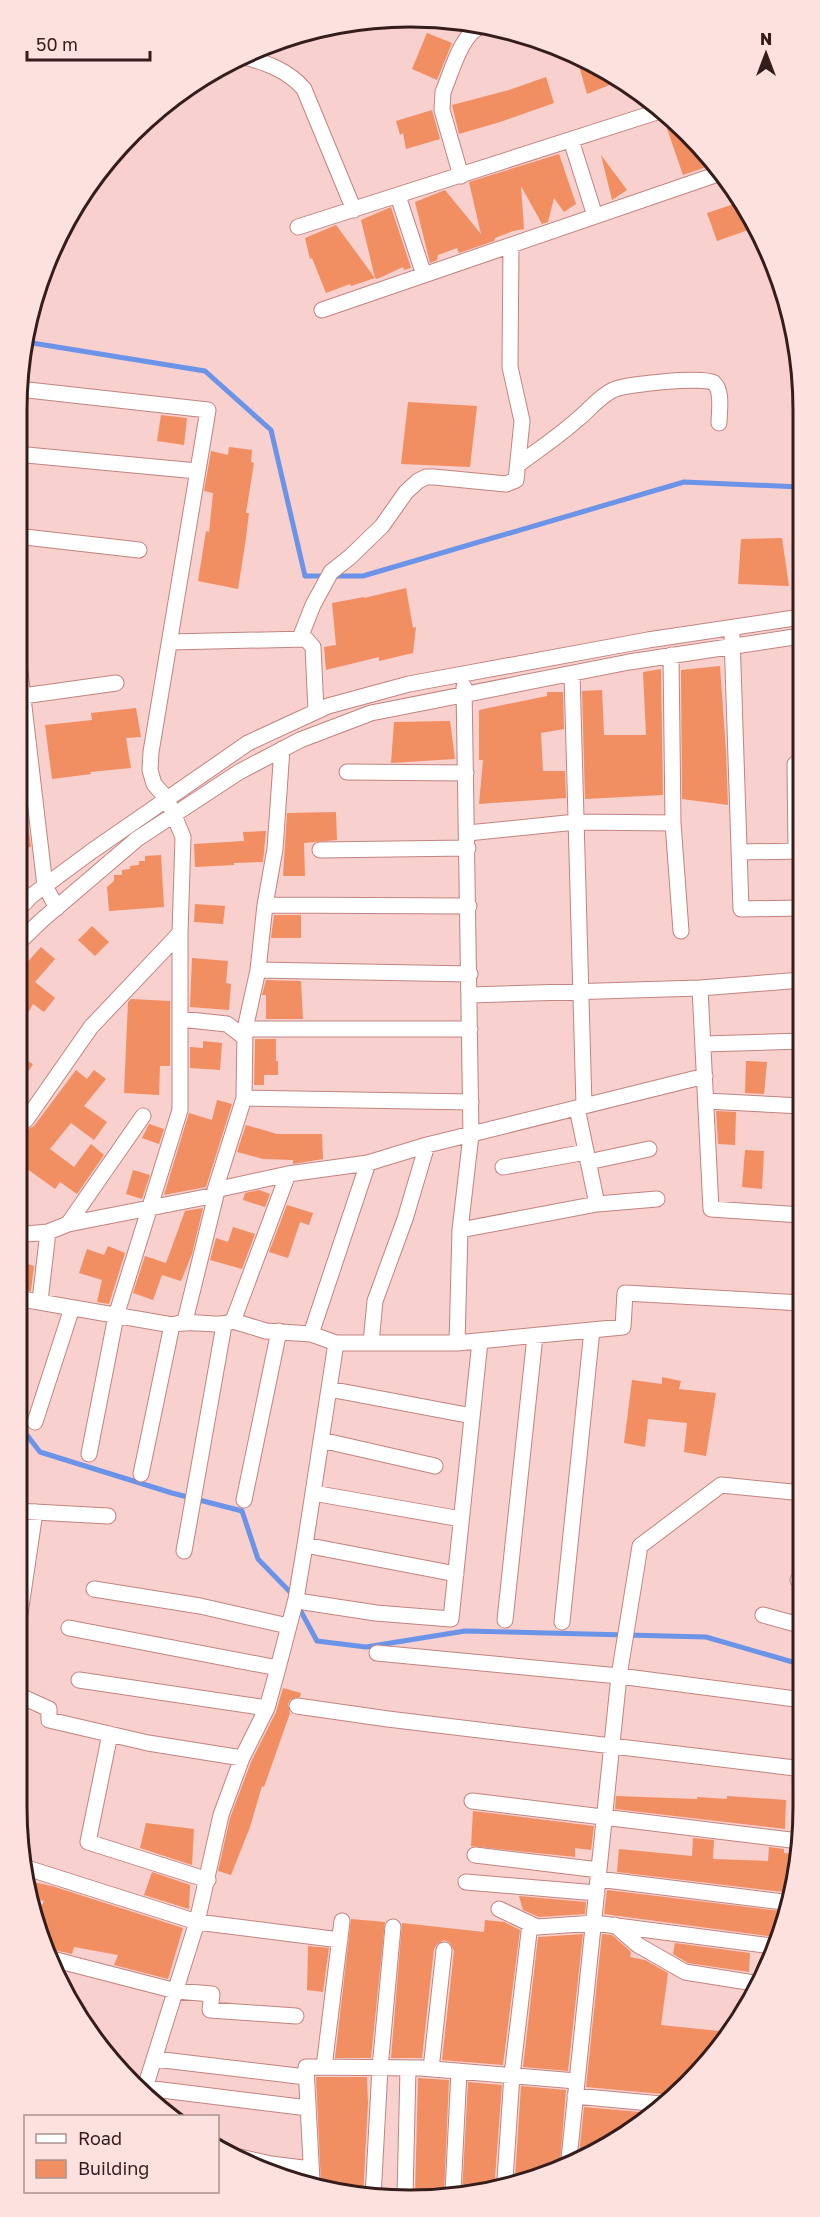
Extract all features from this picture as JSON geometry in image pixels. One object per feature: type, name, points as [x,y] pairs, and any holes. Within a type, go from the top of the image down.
[{"type":"street","points":[[461,176],[441,100],[465,39],[472,32]]},
{"type":"street","points":[[255,60],[267,63],[291,76],[304,89],[354,210]]},
{"type":"street","points":[[298,227],[652,113]]},
{"type":"street","points":[[571,140],[595,216]]},
{"type":"street","points":[[322,310],[713,176]]},
{"type":"street","points":[[398,196],[424,275]]},
{"type":"street","points":[[300,638],[329,575],[382,526],[406,492],[418,481],[426,477],[506,484],[516,480],[522,421],[510,367],[511,245]]},
{"type":"street","points":[[519,464],[577,421],[604,396],[622,387],[693,379],[713,382],[719,393],[719,423]]},
{"type":"street","points":[[28,390],[208,410],[150,770],[154,784],[167,799],[175,814],[183,837],[180,933],[180,1110],[116,1316],[90,1454]]},
{"type":"street","points":[[27,455],[197,471]]},
{"type":"street","points":[[27,537],[139,550]]},
{"type":"street","points":[[27,900],[248,743],[328,706],[409,684],[648,640],[793,618]]},
{"type":"street","points":[[732,627],[741,909],[793,908]]},
{"type":"street","points":[[27,935],[137,839],[239,772],[300,740],[371,713],[671,655],[793,637]]},
{"type":"street","points":[[170,642],[306,639],[313,647],[316,711]]},
{"type":"street","points":[[671,655],[673,824],[681,931]]},
{"type":"street","points":[[457,1343],[460,1230],[471,1135],[464,674]]},
{"type":"street","points":[[572,674],[581,992],[581,1107],[587,1157],[597,1204]]},
{"type":"street","points":[[27,695],[116,683]]},
{"type":"street","points":[[27,731],[45,886],[57,908]]},
{"type":"street","points":[[180,1019],[227,1024],[244,1036],[258,970],[265,905],[276,849],[282,750]]},
{"type":"street","points":[[346,772],[466,773]]},
{"type":"street","points":[[320,850],[468,841],[576,822],[673,824]]},
{"type":"street","points":[[739,852],[793,851]]},
{"type":"street","points":[[265,905],[469,906]]},
{"type":"street","points":[[27,1119],[91,1027],[180,933]]},
{"type":"street","points":[[258,970],[470,974]]},
{"type":"street","points":[[470,995],[700,988],[793,981]]},
{"type":"street","points":[[700,988],[711,1209],[793,1214]]},
{"type":"street","points":[[245,1029],[470,1029]]},
{"type":"street","points":[[141,1474],[179,1323],[244,1098],[245,1029]]},
{"type":"street","points":[[703,1044],[793,1041]]},
{"type":"street","points":[[27,1234],[48,1232],[68,1224],[150,1209],[288,1174],[368,1163],[705,1076]]},
{"type":"street","points":[[244,1098],[471,1102]]},
{"type":"street","points":[[706,1101],[793,1106]]},
{"type":"street","points":[[68,1224],[143,1116]]},
{"type":"street","points":[[371,1343],[375,1301],[405,1220],[427,1146]]},
{"type":"street","points":[[502,1167],[649,1149]]},
{"type":"street","points":[[311,1334],[368,1163]]},
{"type":"street","points":[[184,1551],[229,1323],[288,1174]]},
{"type":"street","points":[[460,1230],[597,1204],[657,1199]]},
{"type":"street","points":[[40,1301],[48,1232]]},
{"type":"street","points":[[27,1299],[116,1316],[179,1323],[229,1323],[266,1331],[311,1334],[336,1344],[457,1343],[623,1327],[625,1293],[793,1303]]},
{"type":"street","points":[[35,1422],[72,1308]]},
{"type":"street","points":[[562,1622],[592,1330]]},
{"type":"street","points":[[244,1500],[279,1331]]},
{"type":"street","points":[[505,1620],[535,1336]]},
{"type":"street","points":[[294,1603],[304,1602],[376,1613],[451,1619],[480,1341]]},
{"type":"street","points":[[147,2085],[197,1923],[221,1815],[242,1758],[267,1708],[278,1668],[305,1545],[336,1344]]},
{"type":"street","points":[[329,1389],[472,1416]]},
{"type":"street","points":[[321,1440],[435,1466]]},
{"type":"street","points":[[569,2155],[619,1676],[640,1546],[721,1485],[793,1492]]},
{"type":"street","points":[[313,1493],[461,1519]]},
{"type":"street","points":[[27,1512],[108,1516]]},
{"type":"street","points":[[27,1570],[36,1512]]},
{"type":"street","points":[[305,1545],[456,1574]]},
{"type":"street","points":[[94,1589],[200,1606],[288,1626]]},
{"type":"street","points":[[763,1615],[793,1623]]},
{"type":"street","points":[[69,1628],[278,1668]]},
{"type":"street","points":[[377,1653],[619,1676],[793,1699]]},
{"type":"street","points":[[79,1680],[267,1708]]},
{"type":"street","points":[[27,1699],[50,1709],[49,1720],[148,1743],[242,1758]]},
{"type":"street","points":[[297,1706],[793,1768]]},
{"type":"street","points":[[110,1734],[88,1842],[208,1880]]},
{"type":"street","points":[[472,1801],[791,1840]]},
{"type":"street","points":[[475,1855],[598,1881],[781,1902]]},
{"type":"street","points":[[32,1870],[197,1923],[340,1940]]},
{"type":"street","points":[[466,1882],[598,1881]]},
{"type":"street","points":[[499,1909],[537,1927],[594,1923],[767,1945]]},
{"type":"street","points":[[324,2067],[342,1921]]},
{"type":"street","points":[[505,2178],[512,2075],[530,1924]]},
{"type":"street","points":[[615,1926],[638,1945],[685,1972],[751,1982]]},
{"type":"street","points":[[373,2188],[380,2068],[393,1927]]},
{"type":"street","points":[[431,2069],[444,1950]]},
{"type":"street","points":[[59,1961],[176,1991],[212,1994],[210,2010],[296,2016]]},
{"type":"street","points":[[155,2059],[306,2077]]},
{"type":"street","points":[[271,2164],[311,2175],[306,2067],[408,2068],[512,2075],[654,2103]]},
{"type":"street","points":[[405,2190],[408,2068]]},
{"type":"street","points":[[453,2188],[459,2071]]},
{"type":"street","points":[[153,2091],[308,2108]]},
{"type":"building","points":[[427,33],[452,43],[437,80],[412,69]]},
{"type":"building","points":[[579,66],[611,84],[587,94]]},
{"type":"building","points":[[546,77],[554,103],[459,134],[452,105],[509,90]]},
{"type":"building","points":[[432,110],[440,139],[406,149],[403,133],[400,135],[396,121]]},
{"type":"building","points":[[666,124],[706,167],[683,175]]},
{"type":"building","points":[[559,154],[576,204],[564,212],[554,198],[548,222],[542,224],[521,186],[524,229],[513,231],[495,238],[494,241],[459,253],[457,248],[438,255],[437,260],[430,263],[415,202],[445,190],[481,234],[469,182]]},
{"type":"building","points":[[601,155],[627,190],[612,200]]},
{"type":"building","points":[[733,204],[748,230],[717,241],[707,213]]},
{"type":"building","points":[[391,207],[411,268],[404,270],[403,267],[377,279],[361,220]]},
{"type":"building","points":[[336,225],[375,278],[326,293],[312,258],[310,259],[305,238]]},
{"type":"building","points":[[408,402],[477,406],[470,467],[401,464]]},
{"type":"building","points":[[161,415],[187,418],[184,445],[157,441]]},
{"type":"building","points":[[229,447],[252,450],[251,462],[254,463],[238,589],[198,581],[206,531],[209,532],[213,493],[204,491],[211,451],[228,455]]},
{"type":"building","points":[[782,538],[789,586],[738,584],[741,539]]},
{"type":"building","points":[[406,588],[413,628],[416,627],[413,653],[379,661],[379,657],[326,670],[324,647],[336,645],[332,603]]},
{"type":"building","points":[[720,666],[728,805],[682,799],[681,670]]},
{"type":"building","points":[[661,669],[663,795],[585,799],[582,691],[602,690],[604,735],[646,735],[643,672]]},
{"type":"building","points":[[547,692],[563,692],[564,729],[541,733],[543,771],[565,771],[566,798],[479,804],[483,760],[479,760],[479,710],[547,696]]},
{"type":"building","points":[[136,708],[141,737],[126,738],[131,768],[52,779],[45,725],[92,720],[91,713]]},
{"type":"building","points":[[450,721],[455,759],[391,763],[394,722]]},
{"type":"building","points":[[336,812],[337,840],[304,843],[305,876],[283,876],[287,813]]},
{"type":"building","points":[[27,817],[31,847],[27,848]]},
{"type":"building","points":[[266,831],[263,862],[195,867],[194,844],[244,841],[243,832]]},
{"type":"building","points":[[161,855],[164,907],[109,911],[107,887],[114,881],[114,875],[122,875],[122,870],[139,865],[139,861],[145,861],[145,856]]},
{"type":"building","points":[[195,904],[225,906],[223,924],[194,922]]},
{"type":"building","points":[[274,915],[301,915],[301,938],[271,938]]},
{"type":"building","points":[[92,926],[109,942],[95,956],[78,940]]},
{"type":"building","points":[[41,947],[55,959],[35,982],[55,998],[44,1012],[33,1004],[27,1015],[27,963]]},
{"type":"building","points":[[192,958],[228,961],[226,983],[231,984],[229,1010],[190,1007]]},
{"type":"building","points":[[266,980],[301,981],[303,1019],[266,1019],[266,995],[262,995]]},
{"type":"building","points":[[131,999],[170,1001],[170,1066],[160,1066],[159,1095],[124,1093],[128,1002]]},
{"type":"building","points":[[255,1039],[276,1039],[278,1075],[264,1075],[264,1085],[254,1085]]},
{"type":"building","points":[[203,1041],[222,1043],[220,1070],[190,1068],[190,1047],[203,1048]]},
{"type":"building","points":[[27,1060],[33,1064],[27,1074]]},
{"type":"building","points":[[746,1061],[767,1062],[764,1094],[745,1093]]},
{"type":"building","points":[[76,1070],[87,1079],[94,1070],[106,1079],[84,1106],[107,1122],[94,1140],[71,1123],[50,1149],[74,1167],[91,1144],[104,1155],[77,1194],[60,1182],[55,1189],[27,1169],[27,1130],[34,1126]]},
{"type":"building","points":[[217,1100],[232,1104],[206,1187],[164,1195],[189,1113],[212,1120]]},
{"type":"building","points":[[716,1111],[736,1112],[735,1145],[718,1144]]},
{"type":"building","points":[[149,1124],[164,1129],[159,1144],[142,1138]]},
{"type":"building","points":[[246,1125],[277,1134],[322,1134],[323,1159],[293,1164],[293,1160],[263,1159],[237,1152]]},
{"type":"building","points":[[745,1150],[764,1151],[762,1189],[742,1187]]},
{"type":"building","points":[[133,1170],[150,1175],[142,1199],[126,1194]]},
{"type":"building","points":[[259,1190],[270,1194],[265,1207],[243,1200],[245,1193]]},
{"type":"building","points":[[287,1205],[313,1213],[309,1225],[300,1222],[288,1258],[269,1252]]},
{"type":"building","points":[[203,1208],[192,1254],[181,1281],[162,1275],[153,1300],[133,1293],[145,1256],[166,1263],[185,1211]]},
{"type":"building","points":[[233,1227],[255,1234],[242,1269],[210,1260],[216,1238],[228,1242]]},
{"type":"building","points":[[108,1246],[125,1253],[109,1304],[97,1302],[102,1280],[79,1273],[87,1249],[104,1255]]},
{"type":"building","points":[[27,1264],[34,1266],[31,1291],[27,1290]]},
{"type":"building","points":[[662,1377],[681,1381],[679,1389],[716,1393],[706,1456],[684,1452],[687,1423],[648,1419],[645,1447],[624,1443],[632,1380],[662,1384]]},
{"type":"building","points":[[283,1688],[301,1693],[300,1697],[290,1700],[288,1704],[290,1713],[231,1875],[218,1871],[230,1818],[251,1762],[276,1712]]},
{"type":"building","points":[[616,1796],[727,1799],[727,1796],[786,1800],[785,1829],[615,1809]]},
{"type":"building","points":[[473,1811],[594,1826],[591,1850],[575,1848],[575,1857],[471,1846]]},
{"type":"building","points":[[146,1823],[194,1829],[192,1865],[140,1848]]},
{"type":"building","points":[[693,1838],[714,1840],[713,1859],[768,1861],[769,1847],[784,1849],[784,1853],[790,1853],[784,1892],[617,1872],[619,1849],[692,1856]]},
{"type":"building","points":[[152,1872],[190,1885],[189,1909],[144,1895]]},
{"type":"building","points":[[34,1882],[183,1928],[168,1979],[114,1965],[118,1955],[74,1947],[72,1954],[55,1950],[40,1908],[44,1901],[38,1900]]},
{"type":"building","points":[[607,1890],[779,1911],[771,1936],[604,1914]]},
{"type":"building","points":[[519,1896],[586,1902],[585,1914],[539,1917],[523,1910]]},
{"type":"building","points":[[351,1919],[385,1922],[371,2058],[335,2058]]},
{"type":"building","points":[[485,1920],[504,1922],[520,1930],[503,2065],[442,2060],[454,1951],[450,1943],[444,1940],[434,1949],[422,2058],[391,2058],[402,1923],[484,1932]]},
{"type":"building","points":[[583,1934],[568,2071],[523,2067],[538,1937]]},
{"type":"building","points":[[602,1934],[612,1935],[631,1952],[630,1957],[645,1960],[668,1973],[661,2025],[719,2031],[719,2033],[698,2060],[663,2095],[586,2087]]},
{"type":"building","points":[[675,1943],[750,1953],[749,1972],[688,1963],[673,1954]]},
{"type":"building","points":[[308,1946],[329,1948],[323,1992],[307,1990]]},
{"type":"building","points":[[316,2077],[367,2077],[368,2103],[364,2187],[321,2179]]},
{"type":"building","points":[[418,2078],[449,2080],[444,2188],[415,2190]]},
{"type":"building","points":[[468,2082],[502,2085],[496,2180],[462,2187]]},
{"type":"building","points":[[521,2086],[566,2090],[560,2160],[515,2175]]},
{"type":"building","points":[[584,2107],[641,2112],[601,2139],[579,2151]]},
{"type":"waterway","points":[[33,343],[205,371],[271,430],[305,576],[363,576],[684,482],[793,487]]},
{"type":"waterway","points":[[27,1435],[40,1452],[172,1493],[242,1511],[258,1559],[293,1595]]},
{"type":"waterway","points":[[298,1606],[317,1641],[366,1647],[465,1631],[706,1637],[793,1662]]}]
